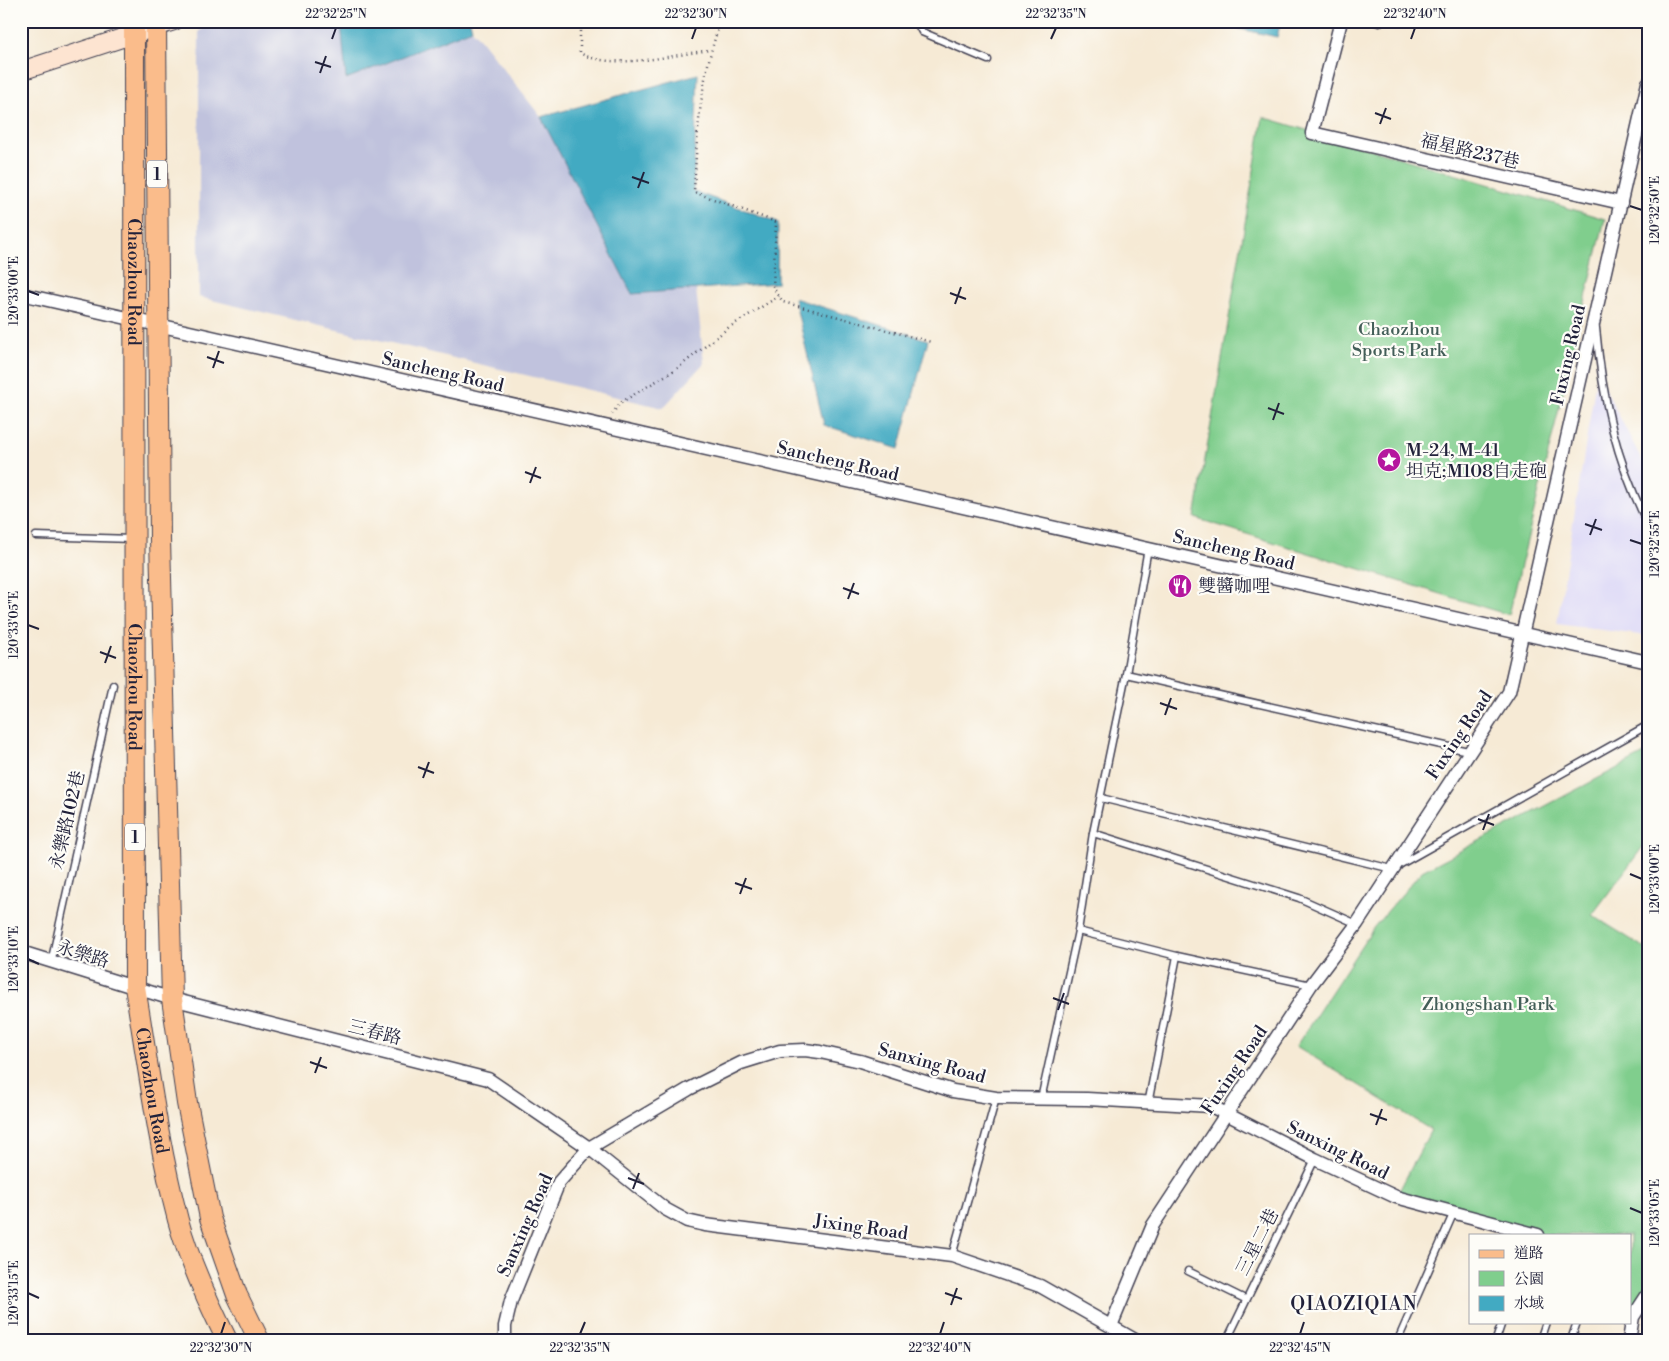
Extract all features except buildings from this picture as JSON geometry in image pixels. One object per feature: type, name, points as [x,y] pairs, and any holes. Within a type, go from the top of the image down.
[{"type":"main road","name":"Chaozhou Road","points":[[162,23],[158,326],[160,540],[172,999],[187,1103],[210,1218],[237,1295],[259,1340]]},
{"type":"main road","name":"Chaozhou Road","points":[[134,28],[136,321],[135,987],[178,1221],[209,1305],[227,1340]]},
{"type":"street","name":"福星路237巷","points":[[1341,21],[1312,133],[1621,202]]},
{"type":"street","points":[[21,71],[134,28],[162,23]]},
{"type":"street","name":"Fuxing Road","points":[[1111,1326],[1153,1225],[1311,985],[1357,924],[1509,692],[1648,83]]},
{"type":"street","name":"Sancheng Road","points":[[21,294],[1648,662]]},
{"type":"street","name":"永樂路","points":[[21,952],[135,987]]},
{"type":"street","name":"三春路","points":[[135,987],[172,999],[488,1079],[589,1148]]},
{"type":"street","name":"Sanxing Road","points":[[506,1340],[505,1326],[511,1302],[559,1182],[589,1148],[689,1089],[741,1063],[780,1051],[805,1050],[828,1054],[953,1091],[996,1098],[1040,1100],[1087,1099],[1148,1104],[1210,1106],[1396,1197],[1533,1233]]},
{"type":"street","name":"Jixing Road","points":[[589,1148],[665,1208],[687,1220],[952,1256],[1040,1286],[1135,1340]]},
{"type":"street","points":[[1632,1315],[1648,1294]]},
{"type":"street","points":[[1629,1340],[1631,1324]]},
{"type":"lane","points":[[916,21],[922,32],[988,60]]},
{"type":"lane","points":[[1595,318],[1600,370],[1612,432],[1619,459],[1648,524]]},
{"type":"lane","points":[[36,536],[136,539]]},
{"type":"lane","points":[[1040,1100],[1078,931],[1093,833],[1126,674],[1148,548]]},
{"type":"lane","points":[[1126,674],[1468,752]]},
{"type":"lane","name":"永樂路102巷","points":[[51,962],[113,685]]},
{"type":"lane","points":[[1101,798],[1392,869],[1648,725]]},
{"type":"lane","points":[[1093,833],[1299,898],[1357,924]]},
{"type":"lane","points":[[1078,931],[1176,956],[1311,985]]},
{"type":"lane","points":[[1148,1104],[1176,956]]},
{"type":"lane","points":[[952,1256],[996,1098]]},
{"type":"lane","name":"三星二巷","points":[[1227,1340],[1245,1299],[1315,1159]]},
{"type":"lane","points":[[1398,1340],[1454,1212]]},
{"type":"lane","points":[[1188,1271],[1245,1299]]},
{"type":"lane","points":[[1496,1340],[1501,1324]]},
{"type":"lane","points":[[1540,1340],[1545,1324]]},
{"type":"lane","points":[[1571,1340],[1575,1324]]},
{"type":"path","points":[[580,21],[580,53],[589,58],[630,63],[654,57],[710,50]]},
{"type":"path","points":[[721,21],[710,50],[702,88],[694,192],[776,222],[772,287],[783,302],[931,342]]},
{"type":"path","points":[[604,427],[620,403],[678,368],[728,328],[779,296]]},
{"type":"shaded area","points":[[219,21],[341,21],[346,79],[472,29],[541,117],[632,293],[696,289],[704,363],[663,408],[199,297],[199,31]]},
{"type":"shaded area","points":[[1597,373],[1648,472],[1648,636],[1557,624]]},
{"type":"green space","name":"Chaozhou Sports Park","points":[[1263,117],[1605,219],[1509,615],[1195,518]]},
{"type":"green space","name":"Zhongshan Park","points":[[1648,752],[1648,840],[1592,915],[1648,950],[1648,1295],[1632,1312],[1632,1234],[1534,1234],[1396,1197],[1431,1130],[1296,1046],[1374,927],[1422,871]]},
{"type":"water","points":[[341,21],[470,21],[472,29],[346,79]]},
{"type":"water","points":[[1204,21],[1281,21],[1277,37]]},
{"type":"water","points":[[698,74],[693,191],[778,222],[777,283],[632,294],[541,117]]},
{"type":"water","points":[[794,298],[928,340],[899,449],[824,425]]},
{"type":"place","name":"M-24, M-41 坦克;M108自走砲","points":[[1389,460]]},
{"type":"place","name":"雙醬咖哩","points":[[1180,586]]},
{"type":"district","name":"QIAOZIQIAN","points":[[1354,1303]]}]
